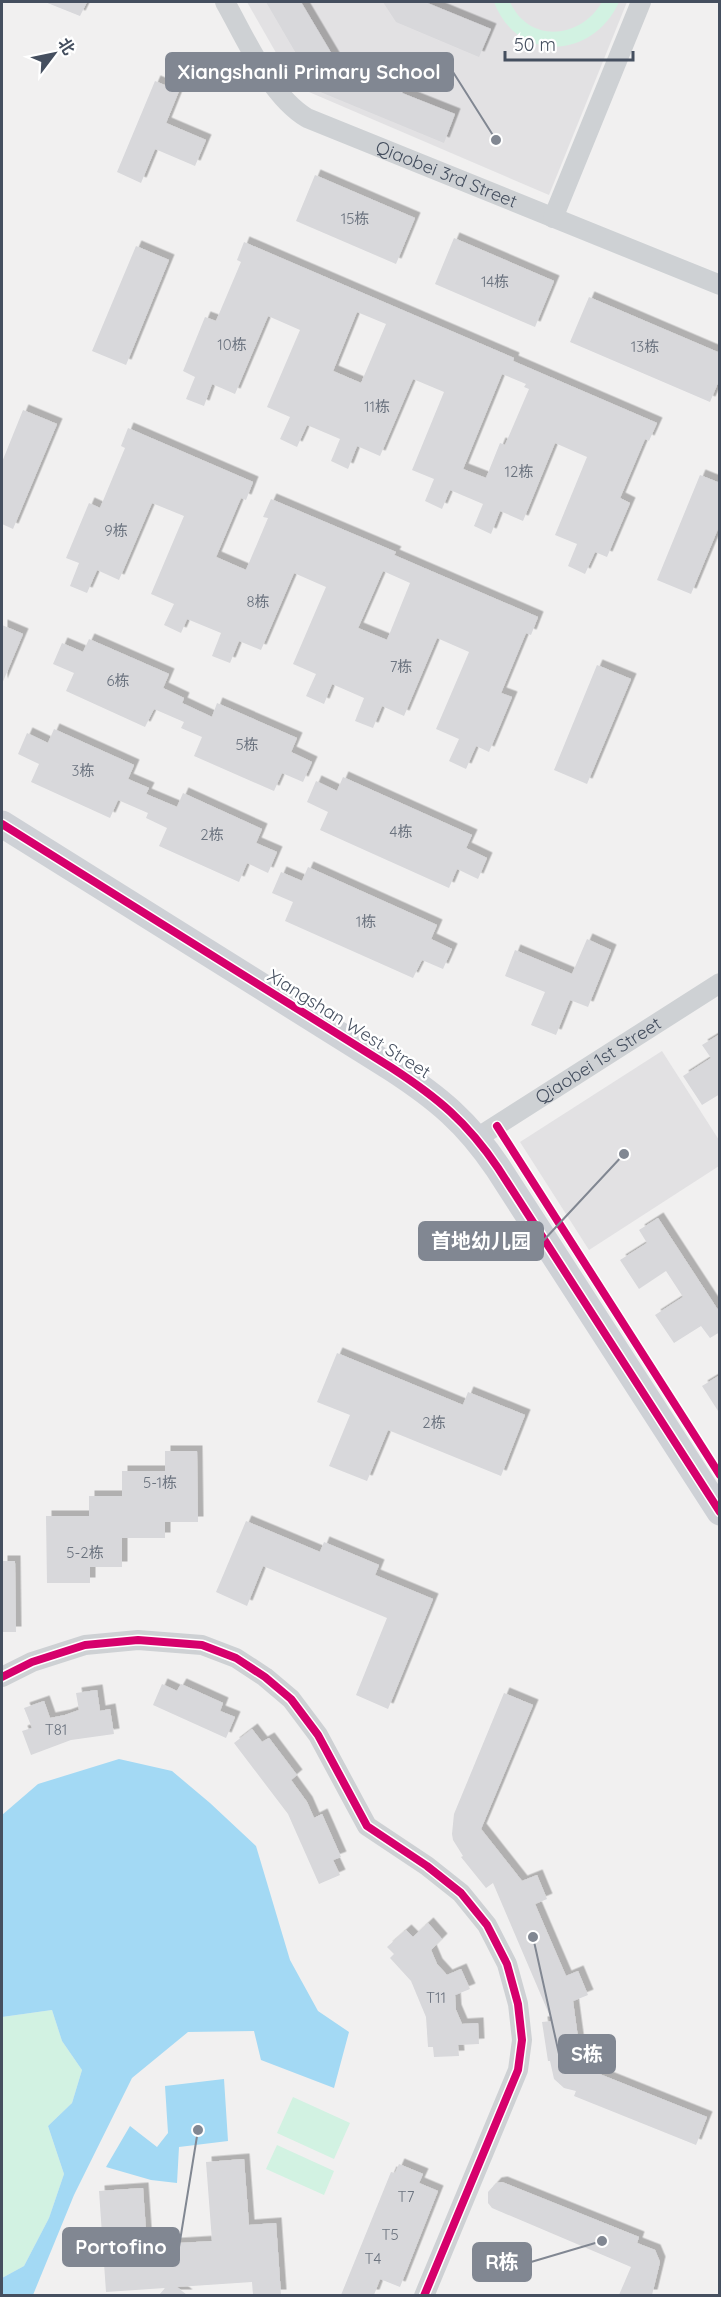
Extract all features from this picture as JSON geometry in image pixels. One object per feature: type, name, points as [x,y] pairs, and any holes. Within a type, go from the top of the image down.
[{"type":"street","name":"Qiaobei 3rd Street","points":[[225,2],[275,89],[297,112],[307,118],[720,285]]},
{"type":"street","points":[[553,218],[641,2]]},
{"type":"street","name":"Xiangshan West Street","points":[[2,824],[400,1073],[455,1114],[477,1138],[720,1512]]},
{"type":"street","name":"Qiaobei 1st Street","points":[[477,1138],[720,983]]},
{"type":"street","points":[[2,1677],[32,1662],[85,1646],[138,1640],[202,1645],[236,1658],[265,1677],[291,1699],[318,1735],[367,1826],[427,1866],[461,1893],[487,1925],[507,1964],[518,2004],[522,2040],[518,2070],[424,2295]]},
{"type":"shaded area","points":[[247,2],[627,2],[549,195],[295,86]]},
{"type":"shaded area","points":[[662,1051],[719,1140],[719,1166],[589,1250],[520,1142]]},
{"type":"green space","points":[[494,2],[510,2],[519,16],[529,25],[555,32],[581,24],[602,2],[619,2],[607,21],[592,35],[574,44],[555,47],[537,44],[520,36],[505,22]]},
{"type":"green space","points":[[52,2010],[62,2041],[82,2070],[72,2103],[48,2126],[64,2174],[49,2218],[24,2266],[2,2278],[2,2017]]},
{"type":"green space","points":[[293,2097],[350,2123],[334,2159],[277,2133]]},
{"type":"green space","points":[[277,2145],[334,2171],[324,2195],[266,2169]]},
{"type":"water","points":[[119,1759],[172,1771],[256,1846],[290,1960],[318,2011],[349,2032],[334,2088],[261,2060],[254,2031],[188,2032],[132,2078],[74,2195],[33,2295],[2,2295],[2,2278],[24,2266],[49,2218],[64,2174],[48,2126],[72,2103],[82,2070],[62,2041],[52,2010],[2,2017],[2,1815],[38,1784]]},
{"type":"water","points":[[224,2079],[228,2141],[179,2147],[177,2183],[151,2180],[106,2167],[130,2126],[157,2147],[168,2133],[165,2086]]},
{"type":"building","points":[[45,2],[87,2],[80,16]]},
{"type":"building","points":[[266,2],[301,2],[339,66],[379,83],[383,74],[406,83],[402,93],[455,114],[444,143],[318,91]]},
{"type":"building","points":[[383,2],[425,2],[491,29],[479,57],[396,22]]},
{"type":"building","points":[[155,81],[179,91],[166,123],[206,140],[195,166],[155,149],[141,183],[117,172]]},
{"type":"building","points":[[315,175],[415,218],[396,264],[296,221]]},
{"type":"building","points":[[454,238],[554,281],[535,327],[435,284]]},
{"type":"building","points":[[244,242],[514,358],[513,361],[657,423],[649,441],[645,439],[620,498],[630,503],[607,557],[595,552],[585,574],[568,566],[577,544],[555,535],[587,457],[555,443],[523,521],[500,511],[491,534],[474,526],[483,504],[450,490],[442,509],[425,501],[434,479],[412,470],[444,392],[413,379],[380,456],[357,446],[348,469],[331,461],[340,439],[307,425],[297,447],[280,439],[290,417],[267,407],[300,330],[268,316],[235,394],[212,384],[204,406],[186,399],[195,377],[183,371],[205,317],[216,321],[241,262],[237,260]],"holes":[[[357,312],[386,324],[361,383],[333,371]],[[502,374],[526,384],[524,387],[529,389],[505,445],[500,443],[486,478],[463,469]]]},
{"type":"building","points":[[136,246],[169,260],[126,365],[92,351]]},
{"type":"building","points":[[589,297],[720,353],[720,378],[710,402],[570,342]]},
{"type":"building","points":[[23,410],[57,424],[13,529],[2,524],[2,462]]},
{"type":"building","points":[[128,428],[253,482],[246,500],[241,498],[216,557],[246,570],[268,518],[263,517],[271,499],[396,552],[394,555],[538,617],[531,635],[526,633],[501,693],[512,697],[489,752],[476,746],[466,769],[449,761],[459,739],[436,729],[469,652],[437,638],[404,716],[382,706],[373,728],[355,721],[364,698],[332,684],[324,704],[306,696],[316,674],[293,664],[326,587],[294,573],[261,650],[239,641],[230,663],[212,656],[221,633],[187,619],[181,633],[164,625],[174,604],[151,594],[184,516],[152,503],[119,580],[97,570],[87,593],[70,586],[79,563],[66,558],[89,503],[100,508],[125,448],[121,446]],"holes":[[[383,571],[410,583],[387,640],[358,628]]]},
{"type":"building","points":[[700,475],[720,483],[720,524],[691,594],[657,580]]},
{"type":"building","points":[[2,625],[23,634],[2,684]]},
{"type":"building","points":[[89,639],[169,674],[163,688],[184,698],[182,703],[212,717],[217,703],[297,738],[291,752],[312,762],[303,782],[282,773],[274,791],[194,756],[202,737],[181,728],[184,722],[154,709],[145,727],[66,691],[74,673],[53,664],[62,643],[83,652]]},
{"type":"building","points":[[597,665],[631,679],[587,784],[554,770]]},
{"type":"building","points":[[54,729],[134,765],[128,779],[149,788],[146,794],[177,807],[183,793],[262,829],[256,843],[277,852],[268,873],[247,863],[239,882],[159,846],[167,828],[146,818],[148,813],[118,800],[110,818],[31,782],[39,764],[18,754],[27,733],[48,743]]},
{"type":"building","points":[[343,777],[472,835],[466,848],[487,858],[478,879],[457,869],[449,888],[320,830],[328,812],[307,802],[316,781],[337,791]]},
{"type":"building","points":[[308,867],[437,925],[431,939],[452,949],[443,969],[422,960],[413,978],[285,921],[293,902],[272,893],[281,872],[302,881]]},
{"type":"building","points":[[587,939],[611,950],[588,1007],[570,1000],[556,1035],[531,1025],[545,992],[505,976],[515,950],[572,974]]},
{"type":"building","points":[[720,1034],[720,1094],[702,1105],[683,1076],[711,1058],[702,1045]]},
{"type":"building","points":[[658,1218],[720,1313],[720,1332],[710,1338],[701,1326],[674,1343],[655,1315],[683,1297],[666,1271],[639,1289],[620,1260],[647,1243],[639,1230]]},
{"type":"building","points":[[337,1353],[463,1405],[468,1392],[525,1415],[501,1476],[388,1430],[367,1481],[329,1466],[350,1415],[317,1402]]},
{"type":"building","points":[[720,1375],[720,1414],[702,1386]]},
{"type":"building","points":[[165,1451],[197,1451],[198,1522],[165,1522],[165,1538],[122,1538],[122,1567],[90,1567],[90,1583],[47,1583],[46,1516],[89,1516],[89,1496],[122,1496],[122,1471],[165,1471]]},
{"type":"building","points":[[246,1521],[320,1552],[324,1542],[379,1565],[375,1575],[433,1599],[388,1709],[356,1695],[387,1618],[263,1566],[247,1606],[216,1592]]},
{"type":"building","points":[[2,1561],[15,1561],[16,1632],[2,1632]]},
{"type":"building","points":[[162,1684],[177,1691],[181,1684],[223,1703],[220,1711],[235,1717],[226,1738],[153,1705]]},
{"type":"building","points":[[97,1690],[100,1711],[110,1709],[114,1734],[71,1740],[31,1755],[22,1731],[32,1728],[24,1708],[44,1701],[50,1718],[65,1715],[79,1710],[76,1693]]},
{"type":"building","points":[[504,1693],[533,1705],[481,1829],[522,1881],[537,1875],[547,1899],[535,1904],[566,1976],[578,1971],[588,1995],[573,2001],[582,2067],[707,2117],[696,2145],[574,2096],[576,2091],[564,2088],[554,2079],[550,2061],[548,2061],[542,2022],[552,2021],[493,1883],[486,1888],[461,1857],[463,1856],[452,1834],[454,1814]]},
{"type":"building","points":[[252,1729],[262,1742],[269,1738],[297,1775],[291,1780],[307,1802],[314,1818],[322,1814],[341,1857],[333,1860],[340,1875],[319,1884],[288,1814],[234,1743]]},
{"type":"building","points":[[428,1923],[442,1939],[431,1950],[437,1964],[447,1975],[461,1969],[470,1989],[455,1995],[456,2010],[462,2024],[478,2023],[479,2044],[458,2045],[459,2056],[434,2057],[433,2047],[428,2047],[426,2017],[411,1981],[390,1958],[394,1954],[387,1947],[406,1930],[413,1937]]},
{"type":"building","points":[[244,2159],[249,2225],[276,2223],[281,2295],[253,2295],[252,2282],[177,2287],[187,2295],[159,2295],[165,2288],[106,2292],[99,2191],[143,2188],[147,2245],[212,2241],[206,2162]]},
{"type":"building","points":[[399,2164],[423,2174],[419,2183],[438,2191],[400,2287],[380,2279],[374,2295],[341,2295],[391,2172],[395,2173]]},
{"type":"building","points":[[502,2182],[639,2237],[637,2243],[655,2250],[660,2262],[652,2295],[619,2295],[631,2267],[492,2208],[488,2203],[488,2192],[496,2183]]},
{"type":"cycle path","points":[[2,824],[392,1068],[451,1112],[475,1137],[498,1168],[720,1512]]},
{"type":"cycle path","points":[[497,1126],[720,1475]]},
{"type":"cycle path","points":[[2,1677],[32,1662],[85,1645],[138,1640],[202,1645],[236,1658],[265,1677],[291,1699],[318,1735],[367,1826],[427,1866],[461,1893],[487,1925],[507,1964],[518,2004],[522,2040],[518,2070],[424,2296]]},
{"type":"place","name":"Xiangshanli Primary School","points":[[496,140]]},
{"type":"place","name":"首地幼儿园","points":[[624,1154]]},
{"type":"place","name":"S栋","points":[[533,1937]]},
{"type":"place","name":"Portofino","points":[[198,2130]]},
{"type":"place","name":"R栋","points":[[602,2241]]}]
